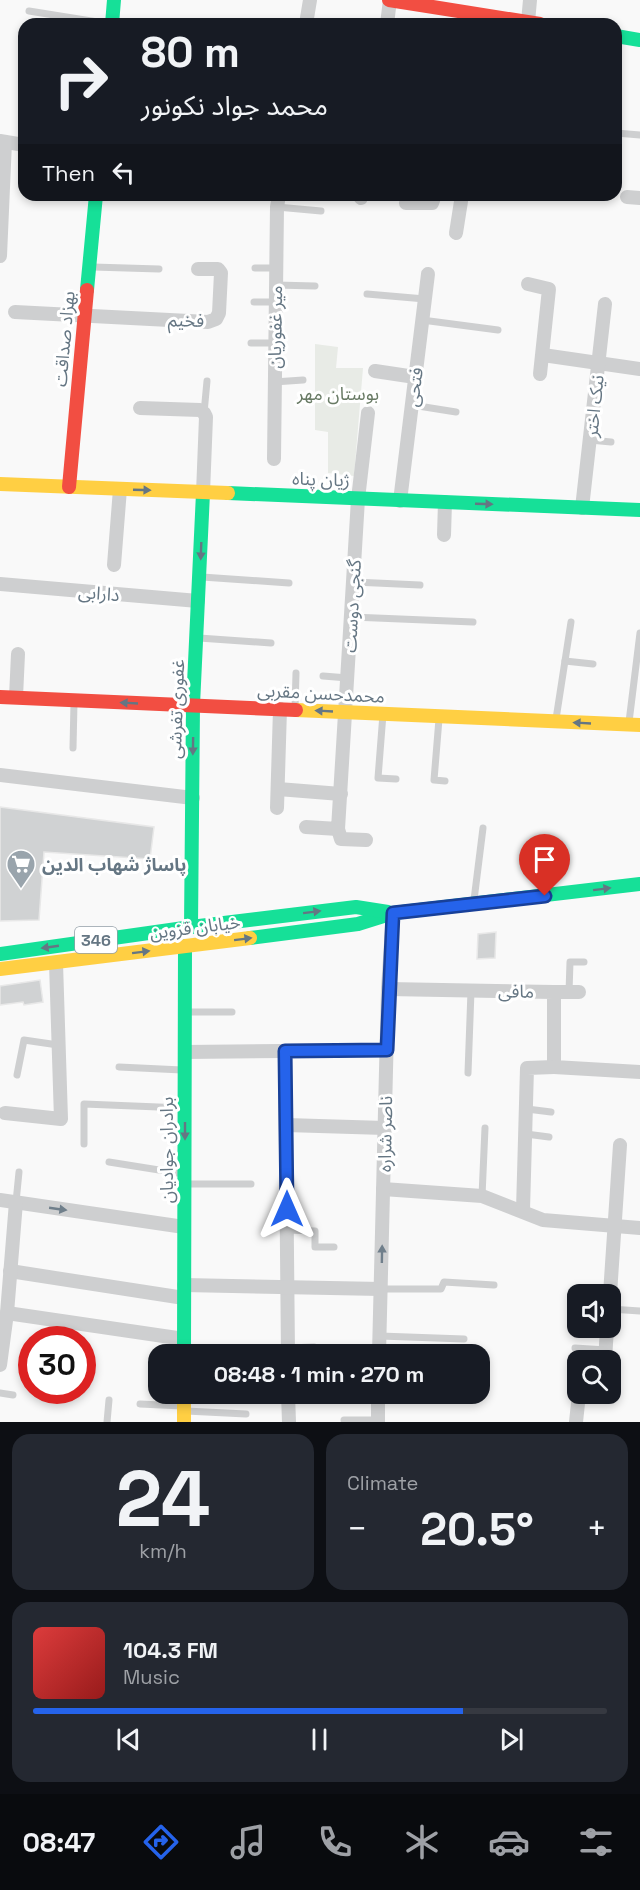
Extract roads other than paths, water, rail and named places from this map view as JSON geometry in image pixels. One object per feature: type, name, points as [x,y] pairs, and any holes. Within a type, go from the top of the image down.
[{"type":"street","points":[[112,18],[114,0]]},
{"type":"street","points":[[307,18],[310,0]]},
{"type":"street","points":[[388,18],[390,0],[490,18]]},
{"type":"street","points":[[530,0],[533,18]]},
{"type":"street","points":[[622,37],[640,40]]},
{"type":"street","points":[[0,256],[3,142],[18,144]]},
{"type":"street","name":"بهزاد صداقت","points":[[69,487],[95,201]]},
{"type":"street","name":"میر غفوریان","points":[[274,459],[278,201]]},
{"type":"street","points":[[406,204],[428,205],[433,201]]},
{"type":"street","points":[[456,233],[461,201]]},
{"type":"street","name":"فخیم","points":[[85,316],[208,322],[216,319],[219,313],[220,273],[214,268],[198,269]]},
{"type":"street","name":"فتحی","points":[[400,501],[428,274]]},
{"type":"street","points":[[528,284],[549,289],[540,374]]},
{"type":"street","name":"نیک اختر","points":[[582,508],[605,304]]},
{"type":"street","points":[[15,312],[85,316]]},
{"type":"street","points":[[543,355],[640,369]]},
{"type":"street","points":[[375,371],[415,377]]},
{"type":"street","points":[[140,408],[204,412],[206,417],[203,493]]},
{"type":"street","name":"گنجی دوست","points":[[339,829],[358,499],[368,413]]},
{"type":"street","name":"ژیان پناه","points":[[0,484],[640,510]]},
{"type":"street","points":[[114,565],[120,489]]},
{"type":"street","name":"غفوری تفرشی","points":[[191,927],[194,705],[203,493]]},
{"type":"street","points":[[444,535],[445,502]]},
{"type":"street","name":"دارابی","points":[[0,584],[198,601]]},
{"type":"street","points":[[16,698],[18,654]]},
{"type":"street","name":"محمدحسن مقربی","points":[[0,697],[635,725]]},
{"type":"street","points":[[277,808],[280,709]]},
{"type":"street","points":[[0,775],[193,798]]},
{"type":"street","points":[[278,789],[341,794]]},
{"type":"street","points":[[306,827],[339,829],[341,839],[366,840]]},
{"type":"street","name":"خیابان قزوین","points":[[0,969],[358,924],[393,913],[640,884]]},
{"type":"street","name":"خیابان قزوین","points":[[0,954],[356,907],[393,913]]},
{"type":"street","name":"ناصر شراره","points":[[380,1344],[388,989],[393,913]]},
{"type":"street","name":"برادران جوادیان","points":[[184,1344],[185,946]]},
{"type":"street","points":[[5,1113],[61,1119],[56,963]]},
{"type":"street","name":"مافی","points":[[388,989],[554,992],[554,1067]]},
{"type":"street","points":[[554,992],[574,992]]},
{"type":"street","points":[[185,1052],[387,1050]]},
{"type":"street","points":[[285,1051],[288,1344]]},
{"type":"street","points":[[523,1210],[527,1068],[554,1067],[640,1072]]},
{"type":"street","points":[[286,1125],[385,1128]]},
{"type":"street","points":[[611,1284],[620,1145]]},
{"type":"street","points":[[383,1189],[482,1196],[523,1210],[543,1220],[640,1228]]},
{"type":"street","points":[[0,1200],[184,1227]]},
{"type":"street","points":[[0,1365],[7,1313],[16,1202]]},
{"type":"street","points":[[10,1271],[184,1292],[287,1287],[381,1288]]},
{"type":"street","points":[[7,1313],[184,1339]]},
{"type":"street","points":[[288,1404],[289,1422]]},
{"type":"street","points":[[378,1404],[378,1421]]},
{"type":"street","points":[[576,1422],[578,1404]]},
{"type":"lane","points":[[29,10],[76,18]]},
{"type":"lane","points":[[622,134],[640,135]]},
{"type":"lane","points":[[278,201],[321,212]]},
{"type":"lane","points":[[89,267],[159,269]]},
{"type":"lane","points":[[255,268],[276,268]]},
{"type":"lane","points":[[276,285],[315,286]]},
{"type":"lane","points":[[367,294],[425,299]]},
{"type":"lane","points":[[254,302],[276,302]]},
{"type":"lane","points":[[422,321],[498,330]]},
{"type":"lane","points":[[251,343],[275,344]]},
{"type":"lane","points":[[274,382],[303,380]]},
{"type":"lane","points":[[204,412],[207,381]]},
{"type":"lane","points":[[412,405],[456,412]]},
{"type":"lane","points":[[590,440],[611,442]]},
{"type":"lane","points":[[200,577],[289,583]]},
{"type":"lane","points":[[354,582],[420,585]]},
{"type":"lane","points":[[352,617],[473,622]]},
{"type":"lane","points":[[556,721],[571,622]]},
{"type":"lane","points":[[635,725],[640,633]]},
{"type":"lane","points":[[196,638],[271,643]]},
{"type":"lane","points":[[565,661],[593,664]]},
{"type":"lane","points":[[295,710],[296,673]]},
{"type":"lane","points":[[323,676],[348,678]]},
{"type":"lane","points":[[73,748],[74,700]]},
{"type":"lane","points":[[383,714],[378,778],[396,779]]},
{"type":"lane","points":[[439,716],[434,780],[445,781]]},
{"type":"lane","points":[[473,905],[483,828]]},
{"type":"lane","points":[[574,992],[570,962],[584,962]]},
{"type":"lane","points":[[468,1073],[471,991]]},
{"type":"lane","points":[[184,1012],[232,1012]]},
{"type":"lane","points":[[17,1075],[24,1040],[58,1045]]},
{"type":"lane","points":[[119,1067],[184,1070]]},
{"type":"lane","points":[[84,1144],[84,1104],[184,1108]]},
{"type":"lane","points":[[527,1109],[551,1112]]},
{"type":"lane","points":[[482,1196],[485,1128]]},
{"type":"lane","points":[[526,1134],[549,1137]]},
{"type":"lane","points":[[109,1162],[184,1179],[251,1184]]},
{"type":"lane","points":[[16,1202],[19,1172]]},
{"type":"lane","points":[[287,1230],[315,1231],[315,1247],[334,1247]]},
{"type":"lane","points":[[381,1288],[441,1289],[444,1282],[494,1285]]},
{"type":"lane","points":[[621,1310],[640,1311]]},
{"type":"lane","points":[[380,1335],[464,1339]]},
{"type":"lane","points":[[575,1348],[584,1350]]},
{"type":"lane","points":[[0,1393],[13,1395]]},
{"type":"lane","points":[[107,1422],[108,1400]]},
{"type":"lane","points":[[140,1404],[246,1414]]},
{"type":"lane","points":[[344,1420],[378,1421]]},
{"type":"place","name":"پاساژ شهاب الدین","points":[[21,890]]},
{"type":"park label","name":"بوستان مهر","points":[[338,393]]}]
